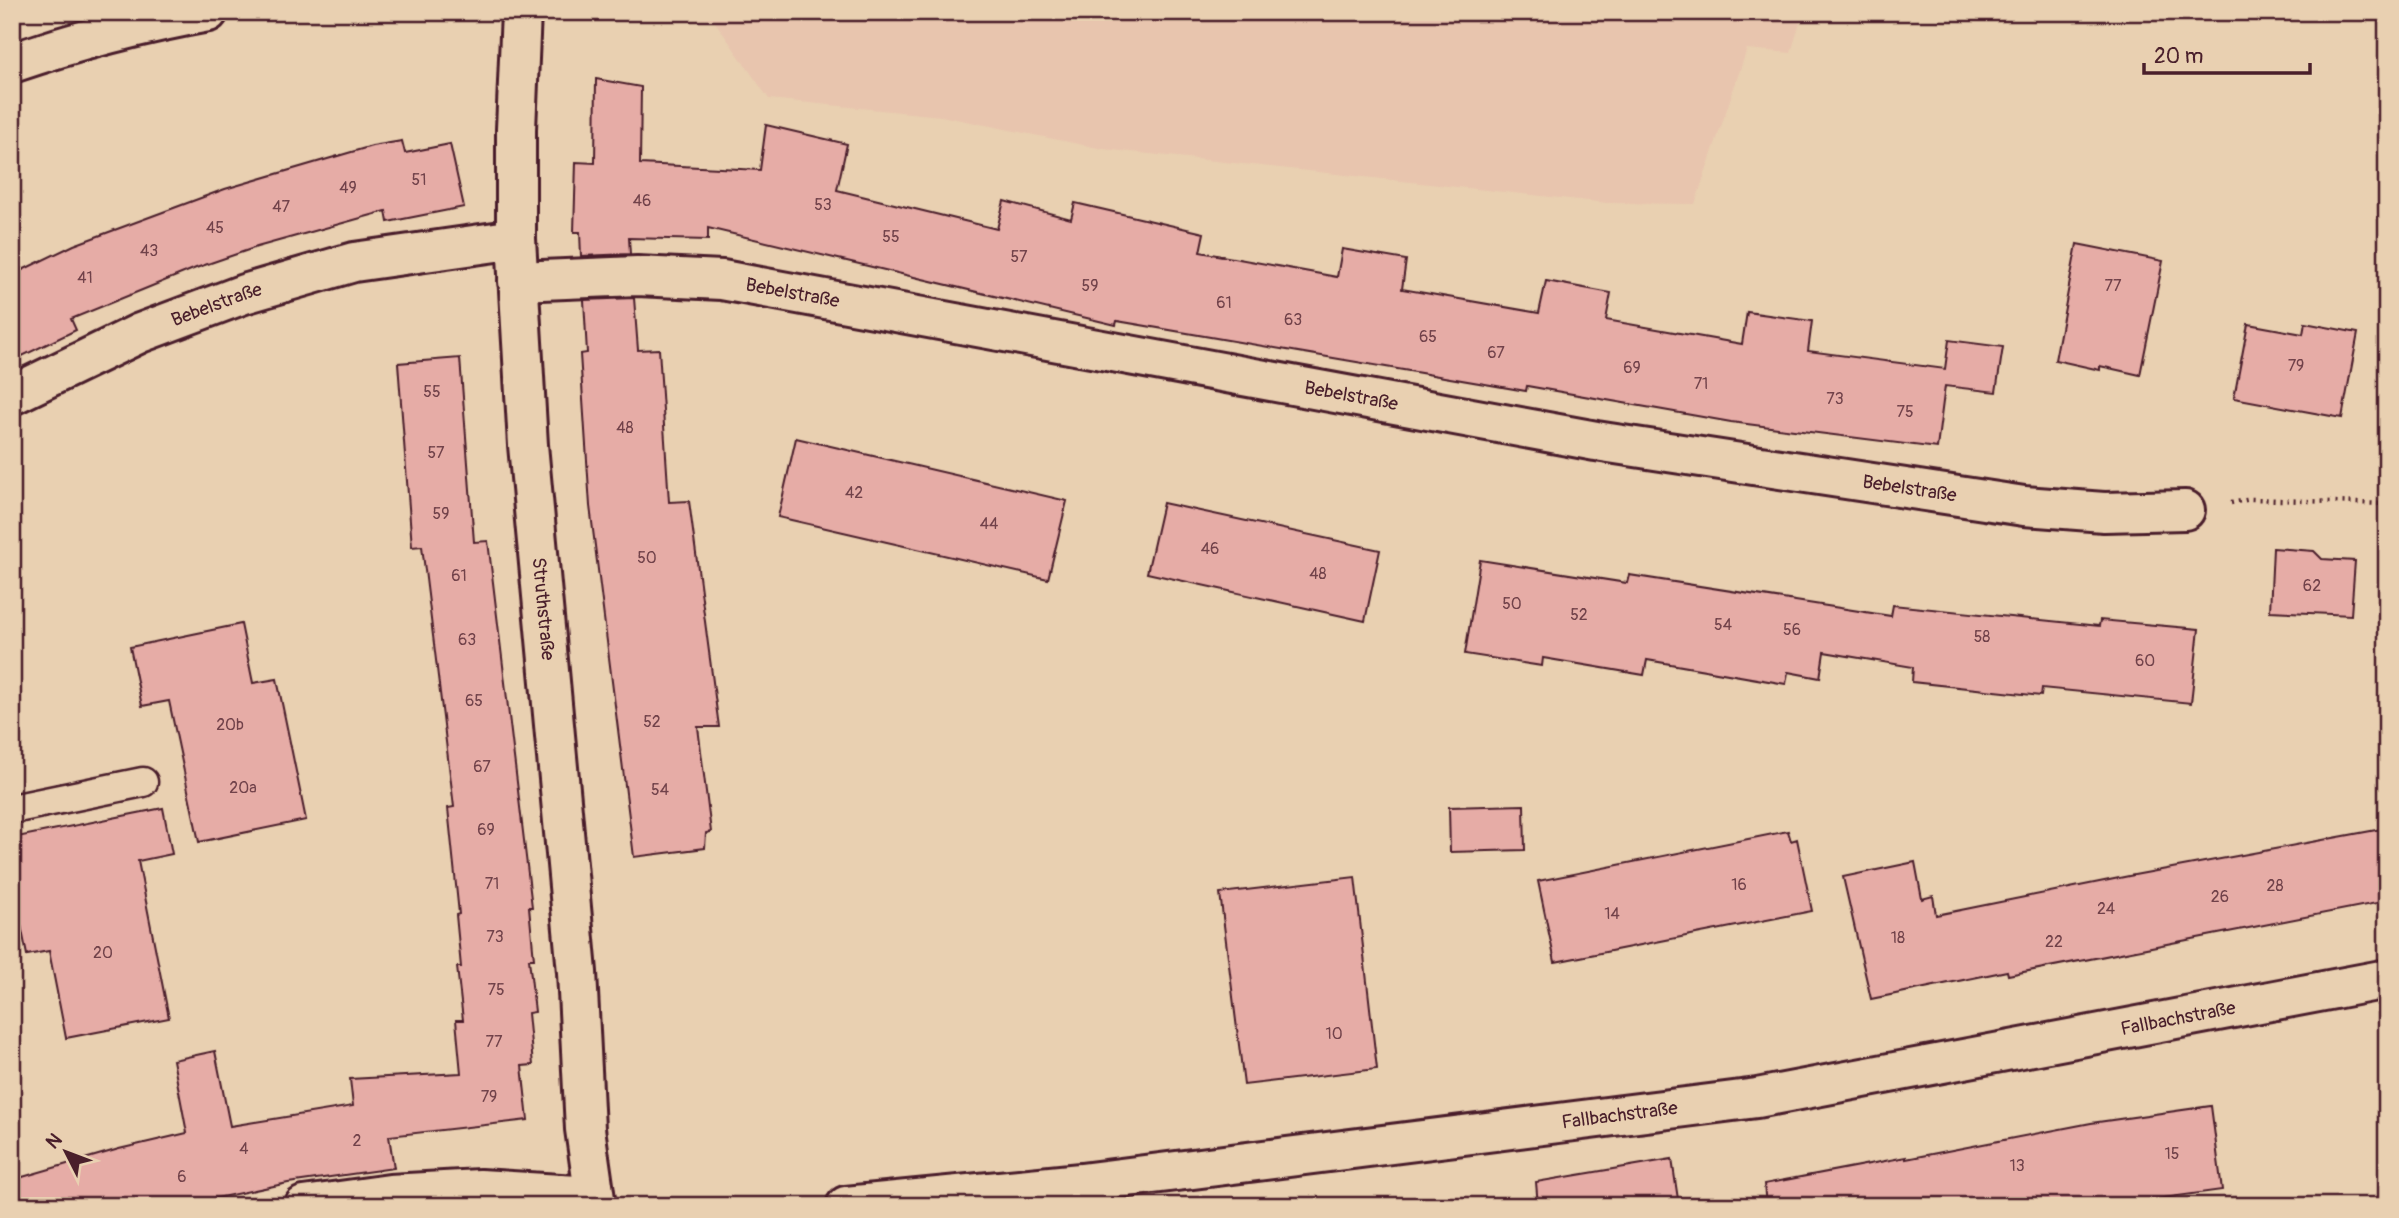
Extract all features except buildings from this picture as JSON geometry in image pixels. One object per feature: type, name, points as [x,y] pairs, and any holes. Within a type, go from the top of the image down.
[{"type":"street","points":[[12,63],[65,44],[162,20],[208,12]]},
{"type":"street","name":"Struthstraße","points":[[521,12],[516,129],[516,239],[528,445],[577,972],[585,1129],[595,1201]]},
{"type":"street","name":"Bebelstraße","points":[[12,396],[140,332],[244,294],[354,262],[516,239]]},
{"type":"street","name":"Bebelstraße","points":[[518,281],[637,276],[722,280],[1596,441],[2024,506],[2104,512],[2185,510]]},
{"type":"street","name":"Fallbachstraße","points":[[846,1206],[1081,1183],[1757,1098],[2387,979]]},
{"type":"street","points":[[304,1206],[390,1194],[480,1189],[595,1201]]},
{"type":"lane","points":[[12,810],[143,782]]},
{"type":"path","points":[[2185,510],[2251,499],[2387,504]]},
{"type":"shaded area","points":[[547,12],[1803,12],[1791,53],[1747,49],[1695,204],[1607,203],[1103,149],[941,116],[769,99],[713,19],[547,17]]}]
